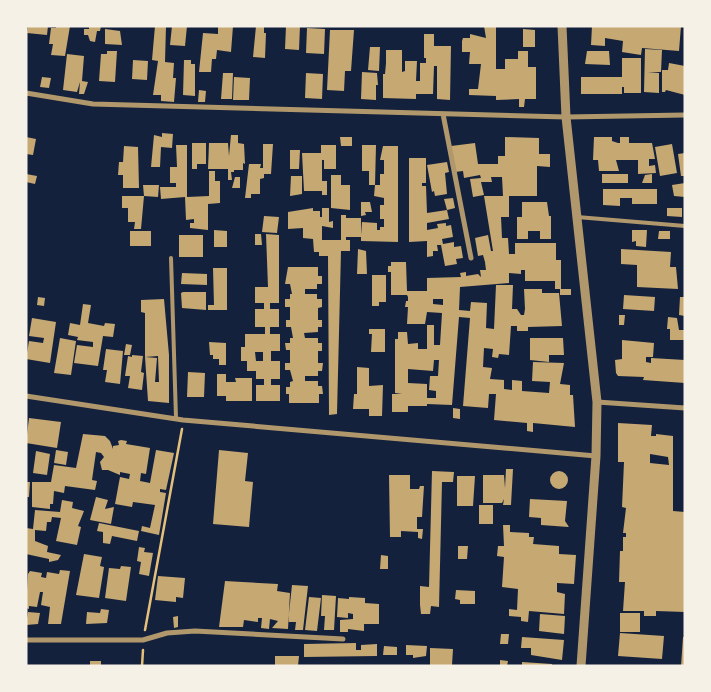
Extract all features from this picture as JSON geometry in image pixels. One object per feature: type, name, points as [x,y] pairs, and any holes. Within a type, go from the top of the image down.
[{"type":"street","points":[[562,26],[566,117],[597,402],[596,456],[581,666]]},
{"type":"street","points":[[26,93],[93,104],[566,117],[685,115]]},
{"type":"street","points":[[443,114],[471,258]]},
{"type":"street","points":[[26,396],[183,420],[596,456]]},
{"type":"street","points":[[597,402],[685,408]]},
{"type":"street","points":[[26,640],[143,640],[167,633],[195,631],[343,639]]},
{"type":"lane","points":[[577,217],[685,226]]},
{"type":"lane","points":[[171,258],[176,418]]},
{"type":"path","points":[[142,666],[143,640],[183,420]]},
{"type":"building","points":[[28,26],[48,26],[47,35],[27,33]]},
{"type":"building","points":[[56,26],[70,26],[65,56],[51,55],[53,44],[49,44],[51,28],[56,28]]},
{"type":"building","points":[[89,26],[101,26],[100,31],[97,31],[95,42],[90,41],[88,35],[84,35],[84,29],[89,29]]},
{"type":"building","points":[[155,26],[166,26],[165,62],[174,63],[173,78],[176,78],[174,102],[161,101],[161,95],[153,95],[158,61],[152,60]]},
{"type":"building","points":[[172,26],[187,26],[185,46],[170,45]]},
{"type":"building","points":[[218,26],[233,26],[231,52],[217,50],[216,59],[212,59],[211,72],[199,72],[203,33],[218,34]]},
{"type":"building","points":[[256,26],[264,26],[264,33],[266,33],[265,58],[253,57]]},
{"type":"building","points":[[286,26],[300,26],[299,50],[285,49]]},
{"type":"building","points":[[484,26],[496,26],[496,69],[505,69],[505,59],[518,59],[518,51],[528,51],[528,67],[536,67],[536,99],[525,99],[524,107],[519,107],[519,99],[496,100],[496,96],[469,95],[469,89],[478,89],[481,64],[469,64],[470,52],[462,52],[462,41],[463,38],[470,38],[470,34],[486,38]]},
{"type":"building","points":[[592,26],[681,26],[679,51],[642,48],[641,55],[622,52],[623,41],[605,38],[605,46],[591,45]]},
{"type":"building","points":[[307,28],[325,29],[324,54],[306,53]]},
{"type":"building","points":[[105,29],[120,31],[122,45],[105,44]]},
{"type":"building","points":[[523,29],[535,30],[535,47],[523,47]]},
{"type":"building","points":[[330,30],[354,30],[351,71],[345,71],[344,91],[327,90]]},
{"type":"building","points":[[424,34],[434,34],[434,46],[451,46],[450,100],[437,99],[437,66],[434,66],[433,94],[416,94],[416,99],[383,98],[386,50],[402,50],[402,72],[405,71],[405,61],[417,61],[416,81],[420,81],[420,63],[426,63],[426,58],[424,58]]},
{"type":"building","points":[[370,47],[380,47],[379,71],[368,70]]},
{"type":"building","points":[[645,49],[662,50],[661,72],[648,72],[659,73],[659,93],[644,92]]},
{"type":"building","points":[[107,51],[117,51],[115,82],[99,81],[101,54],[107,54]]},
{"type":"building","points":[[587,51],[609,51],[610,65],[585,64]]},
{"type":"building","points":[[67,54],[84,56],[82,81],[88,82],[84,94],[79,94],[80,82],[77,92],[63,90]]},
{"type":"building","points":[[622,58],[641,58],[641,93],[624,93],[624,87],[622,87],[622,94],[581,94],[581,77],[622,77]]},
{"type":"building","points":[[133,60],[148,61],[147,80],[132,79]]},
{"type":"building","points":[[184,60],[191,60],[191,64],[195,64],[195,96],[183,95]]},
{"type":"building","points":[[669,63],[685,66],[685,95],[666,90],[662,92],[662,70],[668,70]]},
{"type":"building","points":[[362,72],[377,73],[376,100],[361,99]]},
{"type":"building","points":[[223,73],[233,73],[232,99],[221,99]]},
{"type":"building","points":[[306,73],[323,74],[322,99],[305,98]]},
{"type":"building","points":[[42,77],[51,78],[49,88],[40,87]]},
{"type":"building","points":[[234,77],[250,78],[249,100],[233,100]]},
{"type":"building","points":[[199,90],[206,91],[205,102],[198,102]]},
{"type":"building","points":[[162,133],[173,134],[172,148],[161,147],[160,167],[151,167],[154,135],[162,137]]},
{"type":"building","points":[[231,135],[238,135],[238,143],[244,144],[245,164],[243,163],[243,170],[231,172],[232,180],[228,180],[228,169],[208,169],[209,143],[228,143],[229,156]]},
{"type":"building","points":[[26,137],[36,139],[33,155],[26,154]]},
{"type":"building","points":[[340,137],[352,137],[352,146],[341,146]]},
{"type":"building","points":[[505,137],[539,138],[539,154],[550,154],[550,167],[537,166],[537,196],[509,196],[509,217],[501,217],[502,238],[508,238],[509,254],[515,254],[515,243],[556,243],[556,260],[561,260],[561,289],[571,289],[571,295],[560,295],[560,289],[555,289],[555,281],[525,281],[525,270],[521,270],[521,274],[509,273],[509,283],[460,287],[459,310],[470,311],[471,302],[487,303],[486,328],[494,329],[496,285],[513,285],[512,309],[517,309],[521,315],[524,315],[525,309],[524,289],[542,289],[542,293],[559,293],[562,326],[528,327],[528,331],[517,331],[517,326],[511,326],[509,355],[499,354],[498,358],[492,357],[493,349],[484,348],[483,367],[492,368],[490,379],[504,380],[504,389],[512,390],[512,380],[522,381],[522,391],[549,393],[550,382],[532,381],[533,362],[564,363],[560,384],[570,385],[570,395],[573,395],[575,427],[533,423],[533,432],[527,431],[527,423],[494,420],[496,394],[489,394],[488,408],[463,406],[470,318],[459,317],[452,405],[427,404],[427,406],[408,406],[408,412],[392,412],[392,394],[402,394],[395,393],[395,339],[398,339],[398,332],[407,332],[408,344],[418,343],[418,349],[427,349],[427,325],[434,325],[434,345],[440,345],[442,313],[427,312],[425,324],[407,324],[408,307],[405,307],[408,297],[407,295],[391,295],[391,272],[388,272],[388,266],[391,266],[391,262],[406,262],[407,291],[427,291],[427,278],[461,277],[460,273],[466,272],[466,276],[478,274],[481,277],[480,270],[486,270],[485,262],[483,255],[478,256],[475,238],[488,235],[491,251],[493,251],[484,196],[503,196],[502,177],[491,177],[492,182],[481,182],[484,195],[473,197],[470,179],[481,178],[480,175],[464,178],[463,171],[455,172],[451,146],[475,143],[478,164],[498,164],[498,156],[505,156]],"holes":[[[433,299],[443,299],[443,305],[433,304]],[[434,360],[439,360],[438,376],[430,376],[429,390],[436,391],[436,398],[427,398],[427,384],[408,383],[408,369],[433,371]]]},
{"type":"building","points":[[594,137],[612,137],[612,141],[620,143],[620,137],[629,137],[629,143],[652,143],[655,159],[649,159],[649,166],[655,165],[656,173],[638,174],[638,160],[616,160],[619,171],[599,171],[598,160],[593,160]]},
{"type":"building","points":[[192,143],[206,143],[206,164],[197,164],[197,169],[192,169]]},
{"type":"building","points":[[263,144],[273,144],[271,174],[264,174],[264,178],[260,179],[260,194],[251,194],[251,198],[245,198],[249,164],[261,164],[260,168],[263,168]]},
{"type":"building","points":[[672,144],[677,173],[660,176],[655,147]]},
{"type":"building","points":[[176,145],[187,145],[187,197],[209,196],[209,171],[215,171],[215,181],[220,181],[220,203],[208,204],[208,230],[190,228],[190,223],[194,223],[194,219],[186,220],[185,197],[161,199],[160,187],[176,187],[176,183],[170,183],[170,167],[177,167]]},
{"type":"building","points":[[321,145],[336,145],[336,169],[324,169],[324,160],[322,160],[322,181],[327,181],[327,195],[322,195],[322,191],[304,191],[302,153],[321,153]]},
{"type":"building","points":[[362,145],[376,145],[375,185],[369,185],[369,171],[362,171]]},
{"type":"building","points":[[124,146],[138,147],[139,188],[123,188],[123,175],[118,175],[119,162],[123,162]]},
{"type":"building","points":[[383,146],[398,146],[398,242],[361,241],[361,237],[346,237],[346,240],[350,240],[350,251],[341,251],[337,414],[329,415],[328,256],[319,256],[319,252],[314,252],[313,239],[303,238],[303,228],[288,229],[288,212],[313,208],[313,211],[320,211],[320,217],[322,217],[322,208],[329,208],[329,222],[333,221],[333,228],[322,226],[322,240],[341,240],[341,215],[346,215],[346,218],[361,218],[361,235],[362,222],[377,223],[377,230],[380,230],[380,227],[384,227],[384,219],[380,219],[380,205],[384,205],[384,198],[374,196],[375,185],[380,185],[380,174],[384,174],[384,160],[380,160]]},
{"type":"building","points":[[290,150],[300,150],[299,169],[290,169]]},
{"type":"building","points":[[685,153],[685,176],[681,176],[678,154]]},
{"type":"building","points":[[409,158],[426,158],[426,183],[422,183],[422,186],[426,186],[427,213],[447,210],[449,219],[427,223],[427,230],[438,228],[437,224],[446,223],[446,226],[451,225],[453,237],[442,239],[443,244],[454,242],[454,247],[461,246],[463,258],[456,259],[457,264],[445,266],[441,245],[437,245],[438,251],[433,251],[433,256],[427,257],[427,241],[409,242]]},
{"type":"building","points":[[447,162],[449,172],[445,173],[447,194],[435,196],[434,191],[432,192],[427,165]]},
{"type":"building","points":[[26,174],[37,176],[35,184],[26,182]]},
{"type":"building","points":[[602,174],[628,174],[628,183],[602,183]]},
{"type":"building","points":[[652,174],[652,183],[642,183],[645,175]]},
{"type":"building","points":[[331,175],[341,175],[341,185],[350,185],[350,210],[331,208]]},
{"type":"building","points":[[291,176],[302,176],[302,194],[290,196]]},
{"type":"building","points":[[235,177],[240,177],[240,188],[232,188]]},
{"type":"building","points":[[685,183],[685,197],[674,196],[672,185]]},
{"type":"building","points":[[143,185],[159,185],[158,197],[144,196]]},
{"type":"building","points":[[603,189],[657,189],[657,204],[632,204],[632,198],[620,198],[620,206],[603,205]]},
{"type":"building","points":[[122,196],[144,196],[141,229],[134,229],[135,222],[128,222],[128,208],[122,208]]},
{"type":"building","points":[[453,198],[455,208],[447,210],[444,199]]},
{"type":"building","points":[[361,202],[370,202],[372,212],[365,212],[366,215],[361,216]]},
{"type":"building","points":[[522,202],[547,202],[549,216],[551,216],[551,239],[540,239],[540,231],[528,231],[528,239],[517,239],[517,217],[522,217]]},
{"type":"building","points":[[667,208],[682,208],[682,217],[667,216]]},
{"type":"building","points":[[264,216],[279,217],[277,233],[262,232]]},
{"type":"building","points":[[214,230],[227,231],[227,247],[214,247]]},
{"type":"building","points":[[632,230],[647,230],[646,247],[636,246],[636,241],[632,242]]},
{"type":"building","points":[[130,231],[151,231],[151,246],[130,246]]},
{"type":"building","points":[[659,231],[670,231],[670,239],[658,239]]},
{"type":"building","points":[[255,234],[261,234],[262,245],[255,245]]},
{"type":"building","points":[[266,234],[279,235],[279,303],[270,303],[270,309],[279,309],[279,327],[270,327],[270,334],[280,334],[280,351],[271,351],[271,361],[280,361],[280,379],[271,379],[271,385],[280,385],[280,401],[256,401],[256,385],[264,385],[264,379],[256,379],[256,371],[247,371],[247,361],[241,361],[241,347],[245,347],[245,334],[265,334],[265,327],[255,327],[255,309],[264,309],[264,303],[255,303],[255,287],[268,287]],"holes":[[[255,352],[263,352],[263,361],[256,361]]]},
{"type":"building","points":[[179,235],[203,235],[203,257],[179,257]]},
{"type":"building","points":[[358,249],[366,251],[367,274],[357,274]]},
{"type":"building","points":[[621,249],[671,252],[670,267],[676,267],[678,289],[637,287],[637,265],[621,264]]},
{"type":"building","points":[[288,267],[318,267],[318,276],[322,276],[322,284],[317,284],[317,289],[305,289],[305,294],[317,294],[317,299],[322,299],[322,307],[318,308],[318,320],[322,320],[322,327],[318,327],[318,332],[304,333],[305,338],[318,338],[318,343],[322,343],[322,351],[318,351],[318,363],[323,363],[322,371],[318,371],[318,376],[305,376],[305,381],[318,381],[318,386],[322,386],[323,394],[319,394],[319,403],[289,403],[289,394],[286,394],[286,387],[290,387],[290,382],[293,381],[290,370],[285,370],[285,363],[290,363],[290,350],[286,350],[285,343],[290,343],[290,338],[293,338],[291,327],[286,327],[286,320],[290,320],[290,307],[285,307],[285,299],[290,299],[290,294],[292,294],[290,284],[285,284]]},
{"type":"building","points":[[213,268],[227,268],[227,310],[208,310],[208,305],[214,305]]},
{"type":"building","points":[[182,273],[207,274],[207,285],[181,284]]},
{"type":"building","points":[[372,275],[386,275],[386,302],[379,302],[379,306],[372,306]]},
{"type":"building","points":[[206,292],[206,310],[182,308],[181,293]]},
{"type":"building","points":[[624,295],[655,297],[654,311],[623,309]]},
{"type":"building","points":[[38,297],[45,298],[44,306],[37,305]]},
{"type":"building","points":[[680,297],[685,297],[685,316],[679,315]]},
{"type":"building","points":[[164,299],[169,355],[169,403],[148,401],[145,357],[145,313],[141,312],[141,300]],"holes":[[[158,356],[159,382],[155,382],[157,358],[145,357]]]},
{"type":"building","points":[[83,304],[91,305],[88,323],[104,326],[105,323],[115,324],[113,337],[103,336],[98,366],[74,363],[77,345],[93,347],[93,342],[77,340],[78,337],[68,335],[70,323],[80,325]]},
{"type":"building","points":[[619,315],[625,315],[624,325],[619,325]]},
{"type":"building","points":[[668,317],[677,318],[679,330],[685,330],[685,340],[670,340],[670,329],[667,329]]},
{"type":"building","points":[[32,318],[56,322],[50,363],[26,359],[29,341],[43,343],[44,338],[29,336]]},
{"type":"building","points":[[369,329],[385,329],[385,352],[371,352],[372,334],[369,334]]},
{"type":"building","points":[[60,338],[76,341],[71,375],[54,373]]},
{"type":"building","points":[[530,338],[563,338],[564,355],[549,355],[549,362],[530,360]]},
{"type":"building","points":[[622,340],[654,343],[653,357],[646,357],[646,362],[651,363],[651,358],[685,360],[685,383],[643,380],[644,377],[618,376],[615,360],[622,359]]},
{"type":"building","points":[[209,342],[226,343],[226,365],[219,365],[219,359],[213,359],[213,355],[210,355]]},
{"type":"building","points":[[126,344],[132,345],[130,355],[124,355]]},
{"type":"building","points":[[106,349],[123,351],[120,384],[105,382],[107,370],[103,370]]},
{"type":"building","points":[[132,355],[143,356],[141,372],[144,373],[142,390],[128,388],[130,376],[125,376],[128,356],[132,357]]},
{"type":"building","points":[[357,367],[369,368],[369,386],[383,385],[382,416],[369,416],[369,409],[353,409],[354,394],[357,394]]},
{"type":"building","points":[[188,372],[205,373],[204,397],[187,397]]},
{"type":"building","points":[[217,374],[226,374],[226,382],[236,382],[235,378],[252,378],[252,401],[226,401],[226,396],[217,396]]},
{"type":"building","points":[[453,408],[460,409],[460,419],[453,418]]},
{"type":"building","points":[[29,418],[61,422],[57,448],[26,443]]},
{"type":"building","points":[[618,423],[652,425],[651,436],[656,436],[656,434],[673,436],[673,511],[685,512],[685,612],[656,611],[656,616],[644,616],[644,611],[623,611],[625,582],[619,582],[620,551],[623,551],[623,537],[626,537],[626,533],[623,533],[626,508],[622,507],[624,462],[618,462]],"holes":[[[650,454],[668,457],[669,465],[650,463]]]},
{"type":"building","points":[[83,434],[105,436],[110,441],[113,449],[113,446],[119,445],[118,441],[121,440],[127,441],[126,444],[150,448],[146,474],[141,473],[140,481],[150,483],[156,450],[174,453],[166,490],[160,489],[160,492],[166,493],[159,535],[141,531],[142,526],[150,528],[155,505],[133,502],[132,507],[115,504],[120,477],[129,479],[130,474],[120,472],[120,475],[108,470],[102,470],[100,462],[104,457],[101,453],[96,452],[92,480],[97,481],[95,490],[65,486],[64,493],[54,491],[53,504],[50,504],[50,509],[32,507],[32,482],[51,482],[54,465],[76,468]]},
{"type":"building","points":[[56,450],[68,452],[66,465],[54,463]]},
{"type":"building","points":[[219,450],[248,453],[245,481],[253,482],[249,527],[213,524]]},
{"type":"building","points":[[36,451],[50,454],[47,475],[33,473]]},
{"type":"building","points":[[506,469],[513,469],[511,505],[503,505],[504,499],[502,503],[483,503],[483,475],[504,475],[505,488]]},
{"type":"building","points":[[432,471],[454,472],[453,482],[442,482],[439,607],[431,606],[430,614],[421,614],[420,586],[429,587]]},
{"type":"building","points":[[555,471],[563,471],[568,476],[566,487],[555,489],[550,484],[550,476]]},
{"type":"building","points":[[389,475],[410,475],[410,489],[419,489],[420,486],[424,486],[422,517],[417,517],[417,529],[423,529],[422,539],[418,538],[418,532],[401,531],[401,537],[390,537]]},
{"type":"building","points":[[457,476],[475,476],[473,506],[457,506]]},
{"type":"building","points":[[26,482],[30,482],[29,497],[26,497]]},
{"type":"building","points":[[96,497],[108,500],[105,509],[114,507],[111,524],[90,520]]},
{"type":"building","points":[[530,499],[567,501],[565,521],[569,527],[541,525],[541,518],[529,517]]},
{"type":"building","points":[[62,500],[73,502],[72,508],[84,511],[78,526],[81,527],[77,545],[56,541],[61,518],[52,517],[51,522],[47,522],[46,531],[35,530],[35,541],[48,546],[47,552],[61,555],[58,560],[49,562],[49,559],[26,554],[26,528],[33,529],[35,510],[60,512]]},
{"type":"building","points":[[479,505],[493,505],[493,524],[479,524]]},
{"type":"building","points":[[99,523],[139,531],[137,541],[112,536],[110,544],[103,543],[103,532],[97,531]]},
{"type":"building","points":[[503,525],[510,525],[510,532],[529,533],[529,537],[534,537],[533,544],[559,546],[559,554],[576,555],[574,584],[557,583],[557,592],[565,594],[564,614],[529,611],[528,622],[521,621],[521,617],[509,616],[509,609],[517,610],[518,589],[502,587],[504,557],[497,556],[498,546],[504,546]]},
{"type":"building","points":[[458,546],[468,546],[467,559],[458,559]]},
{"type":"building","points":[[139,547],[145,548],[144,552],[153,553],[149,576],[139,574],[141,562],[137,561]]},
{"type":"building","points":[[84,554],[102,557],[100,566],[104,567],[99,598],[76,595]]},
{"type":"building","points":[[381,555],[388,556],[388,569],[380,569]]},
{"type":"building","points":[[121,566],[131,567],[126,601],[105,598],[109,568],[120,569]]},
{"type":"building","points":[[60,570],[70,571],[61,624],[48,624],[50,607],[41,605],[43,592],[40,592],[37,607],[29,606],[29,609],[26,608],[28,574],[30,571],[42,573],[41,577],[46,578],[47,572],[59,574]]},
{"type":"building","points":[[158,576],[185,578],[183,598],[176,597],[176,602],[155,600]]},
{"type":"building","points":[[225,581],[278,584],[277,591],[290,593],[288,629],[272,628],[278,621],[270,619],[269,629],[261,628],[262,618],[258,618],[258,622],[244,620],[243,627],[219,627]]},
{"type":"building","points":[[292,585],[308,586],[303,630],[295,630],[296,622],[288,622]]},
{"type":"building","points":[[456,590],[475,591],[475,604],[460,604],[460,600],[455,599]]},
{"type":"building","points":[[322,595],[336,596],[334,630],[324,630],[325,616],[321,616]]},
{"type":"building","points":[[309,597],[321,598],[317,631],[305,630]]},
{"type":"building","points":[[349,597],[365,598],[365,603],[379,604],[379,624],[364,624],[364,631],[348,629],[348,632],[340,632],[340,620],[353,619],[353,614],[348,613],[348,618],[337,617],[338,598],[349,599]]},
{"type":"building","points":[[101,609],[109,610],[107,623],[86,624],[87,612],[100,613]]},
{"type":"building","points":[[28,612],[40,613],[38,624],[26,625]]},
{"type":"building","points":[[620,613],[640,613],[640,632],[620,632]]},
{"type":"building","points":[[540,614],[565,616],[564,634],[539,631]]},
{"type":"building","points":[[178,616],[178,627],[174,628],[173,617]]},
{"type":"building","points":[[620,633],[664,636],[662,659],[618,656]]},
{"type":"building","points":[[501,634],[509,634],[508,644],[500,644]]},
{"type":"building","points":[[522,637],[564,640],[562,660],[531,655],[531,648],[521,648]]},
{"type":"building","points":[[683,637],[685,637],[685,666],[681,666]]},
{"type":"building","points":[[356,643],[356,650],[361,650],[361,645],[377,644],[377,656],[304,657],[304,644]]},
{"type":"building","points":[[406,645],[427,646],[426,656],[413,658],[413,655],[406,655]]},
{"type":"building","points":[[384,646],[397,647],[397,655],[383,655]]},
{"type":"building","points":[[430,648],[453,649],[452,665],[430,665]]},
{"type":"building","points":[[275,656],[299,656],[298,666],[275,666]]},
{"type":"building","points":[[500,660],[508,661],[507,666],[500,666]]},
{"type":"building","points":[[90,661],[101,661],[101,666],[90,666]]},
{"type":"building","points":[[522,662],[552,664],[552,666],[522,666]]}]
